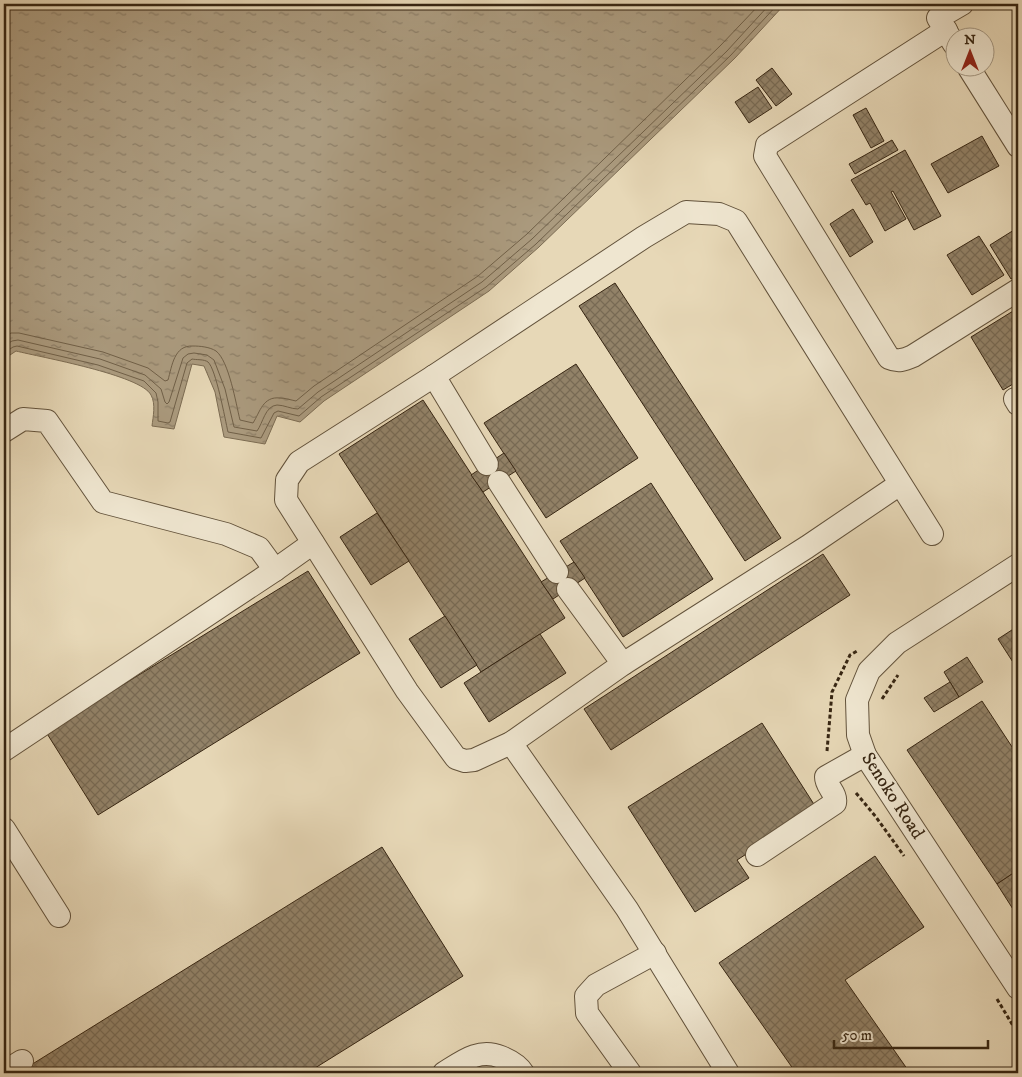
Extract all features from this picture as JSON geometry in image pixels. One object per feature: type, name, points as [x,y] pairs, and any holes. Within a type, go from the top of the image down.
[{"type":"street","points":[[944,28],[938,18],[962,4]]},
{"type":"street","points":[[944,41],[767,145],[765,156],[888,358],[904,360],[913,356],[1018,290]]},
{"type":"street","points":[[975,78],[1018,146]]},
{"type":"street","points":[[900,484],[807,547],[623,664],[511,743],[474,760],[465,761],[456,758],[406,691],[286,500],[287,480],[299,462],[434,376],[644,237],[686,212],[719,214],[736,221],[932,534]]},
{"type":"street","points":[[434,376],[562,581],[623,664]]},
{"type":"street","points":[[4,430],[22,419],[47,420],[103,502],[226,534],[259,548],[275,570]]},
{"type":"street","points":[[4,750],[313,543]]},
{"type":"street","name":"Senoko Road","points":[[1018,564],[897,643],[869,671],[857,700],[858,735],[865,754],[1018,988]]},
{"type":"street","points":[[511,743],[627,909],[728,1073]]},
{"type":"street","points":[[757,855],[834,803],[835,796],[826,781],[826,777],[865,754]]},
{"type":"street","points":[[4,830],[59,916]]},
{"type":"street","points":[[630,1073],[587,1013],[586,996],[596,985],[654,953]]},
{"type":"street","points":[[444,1073],[469,1057],[483,1053],[497,1055],[510,1061],[519,1067],[523,1073]]},
{"type":"path","points":[[858,650],[850,655],[832,692],[826,750],[837,770],[876,817],[904,857]]},
{"type":"path","points":[[881,702],[901,669]]},
{"type":"path","points":[[994,994],[1018,1034]]},
{"type":"water","points":[[4,4],[785,4],[735,58],[539,247],[489,291],[324,401],[300,422],[277,416],[265,444],[224,437],[215,392],[204,366],[192,364],[174,429],[152,426],[154,406],[151,395],[143,388],[129,381],[89,368],[16,351],[4,359]]},
{"type":"building","points":[[772,68],[792,94],[776,106],[756,80]]},
{"type":"building","points":[[758,87],[772,108],[749,123],[735,102]]},
{"type":"building","points":[[866,108],[884,141],[871,148],[853,115]]},
{"type":"building","points":[[982,136],[999,166],[948,193],[931,164]]},
{"type":"building","points":[[892,140],[898,150],[855,174],[849,164]]},
{"type":"building","points":[[905,150],[941,216],[914,230],[893,191],[891,192],[906,219],[885,231],[870,203],[866,205],[851,180]]},
{"type":"building","points":[[853,209],[873,242],[850,257],[830,224]]},
{"type":"building","points":[[1014,230],[1018,238],[1018,274],[1011,279],[990,245]]},
{"type":"building","points":[[979,236],[1004,275],[972,295],[947,255]]},
{"type":"building","points":[[615,283],[781,538],[745,561],[579,306]]},
{"type":"building","points":[[1018,308],[1018,381],[1003,390],[971,337]]},
{"type":"building","points":[[576,364],[638,458],[546,518],[484,423]]},
{"type":"building","points":[[423,400],[565,618],[481,672],[339,454]]},
{"type":"building","points":[[504,453],[516,471],[483,492],[471,475]]},
{"type":"building","points":[[651,483],[713,579],[623,637],[560,541]]},
{"type":"building","points":[[377,513],[409,561],[371,585],[340,537]]},
{"type":"building","points":[[823,554],[850,595],[611,750],[584,709]]},
{"type":"building","points":[[574,562],[585,578],[553,599],[541,582]]},
{"type":"building","points":[[308,571],[360,653],[98,815],[46,732]]},
{"type":"building","points":[[445,616],[477,665],[441,688],[409,639]]},
{"type":"building","points":[[1018,626],[1018,670],[998,639]]},
{"type":"building","points":[[540,634],[566,673],[489,722],[464,683]]},
{"type":"building","points":[[967,657],[983,682],[959,697],[944,672]]},
{"type":"building","points":[[950,682],[959,697],[934,712],[924,698]]},
{"type":"building","points":[[982,701],[1018,756],[1018,870],[997,884],[907,750]]},
{"type":"building","points":[[762,723],[817,809],[737,860],[749,878],[695,912],[628,807]]},
{"type":"building","points":[[382,847],[463,976],[307,1073],[18,1073]]},
{"type":"building","points":[[875,856],[924,927],[845,980],[910,1073],[796,1073],[719,963]]},
{"type":"building","points":[[1018,870],[1018,917],[997,884]]}]
